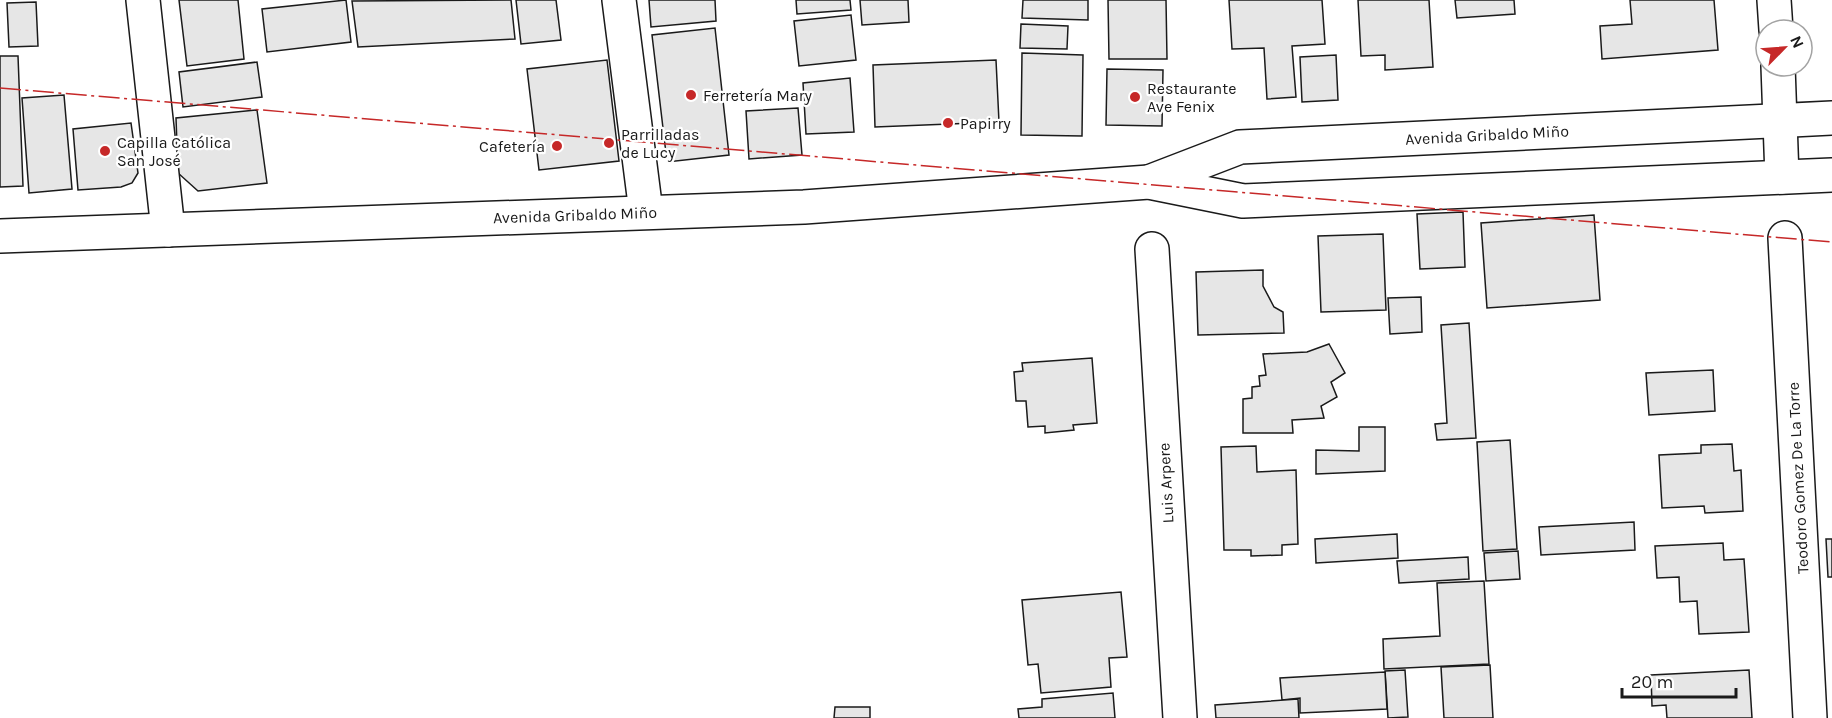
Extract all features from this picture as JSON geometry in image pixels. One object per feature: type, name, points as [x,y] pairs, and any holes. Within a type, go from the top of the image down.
[{"type":"street","points":[[142,0],[168,230]]},
{"type":"street","points":[[619,0],[646,212]]},
{"type":"street","points":[[1774,0],[1775,18]]},
{"type":"street","points":[[1778,78],[1782,177]]},
{"type":"street","name":"Avenida Gribaldo Miño","points":[[1149,182],[1240,147],[1832,118]]},
{"type":"street","name":"Avenida Gribaldo Miño","points":[[0,236],[804,207],[1149,182],[1244,201],[1832,175]]},
{"type":"street","name":"Teodoro Gomez De La Torre","points":[[1785,238],[1810,718]]},
{"type":"street","name":"Luis Arpere","points":[[1152,249],[1180,718]]},
{"type":"building","points":[[179,0],[238,0],[244,59],[187,66]]},
{"type":"building","points":[[346,0],[351,42],[267,52],[262,9]]},
{"type":"building","points":[[511,0],[515,39],[358,47],[352,1]]},
{"type":"building","points":[[516,0],[556,0],[561,40],[521,44]]},
{"type":"building","points":[[649,0],[715,0],[716,21],[651,27]]},
{"type":"building","points":[[796,0],[850,0],[851,10],[797,14]]},
{"type":"building","points":[[860,0],[908,0],[909,22],[862,25]]},
{"type":"building","points":[[1023,0],[1088,0],[1088,20],[1022,18]]},
{"type":"building","points":[[1108,0],[1166,0],[1167,59],[1109,59]]},
{"type":"building","points":[[1229,0],[1322,0],[1325,44],[1292,46],[1296,97],[1267,99],[1264,48],[1232,49]]},
{"type":"building","points":[[1358,0],[1429,0],[1433,67],[1385,70],[1385,55],[1361,56]]},
{"type":"building","points":[[1455,0],[1514,0],[1515,14],[1457,18]]},
{"type":"building","points":[[1630,0],[1714,0],[1718,50],[1602,59],[1600,26],[1632,24]]},
{"type":"building","points":[[36,2],[38,46],[9,47],[7,3]]},
{"type":"building","points":[[851,15],[856,60],[799,66],[794,21]]},
{"type":"building","points":[[1021,24],[1068,26],[1067,49],[1020,48]]},
{"type":"building","name":"Ferretería Mary","points":[[715,28],[729,155],[667,162],[652,35]]},
{"type":"building","points":[[1022,53],[1083,55],[1082,136],[1021,135]]},
{"type":"building","points":[[1336,55],[1338,100],[1302,102],[1300,57]]},
{"type":"building","points":[[0,56],[18,56],[23,186],[0,187]]},
{"type":"building","points":[[607,60],[619,161],[539,170],[527,69]]},
{"type":"building","points":[[996,60],[999,122],[875,127],[873,65]]},
{"type":"building","points":[[257,62],[262,97],[183,107],[179,72]]},
{"type":"building","name":"Restaurante Ave Fenix","points":[[1107,69],[1163,70],[1162,126],[1106,125]]},
{"type":"building","points":[[850,78],[854,132],[806,134],[803,83]]},
{"type":"building","points":[[64,95],[72,189],[29,193],[22,98]]},
{"type":"building","points":[[798,108],[802,155],[749,159],[746,111]]},
{"type":"building","points":[[257,110],[267,183],[198,191],[178,173],[176,118]]},
{"type":"building","name":"Capilla Católica San José","points":[[131,123],[138,173],[132,183],[121,187],[78,190],[73,129]]},
{"type":"building","points":[[1463,212],[1465,267],[1420,269],[1417,214]]},
{"type":"building","points":[[1594,215],[1600,300],[1487,308],[1481,223]]},
{"type":"building","points":[[1383,234],[1386,310],[1321,312],[1318,236]]},
{"type":"building","points":[[1263,270],[1263,286],[1274,307],[1283,312],[1284,333],[1198,335],[1196,272]]},
{"type":"building","points":[[1421,297],[1422,332],[1390,334],[1388,298]]},
{"type":"building","points":[[1469,323],[1476,438],[1437,440],[1435,424],[1447,423],[1441,325]]},
{"type":"building","points":[[1329,344],[1345,373],[1331,382],[1337,397],[1321,406],[1324,418],[1292,420],[1293,433],[1243,433],[1243,399],[1252,398],[1252,387],[1260,386],[1259,376],[1266,375],[1263,354],[1307,352]]},
{"type":"building","points":[[1092,358],[1097,423],[1073,425],[1074,430],[1045,433],[1045,426],[1028,427],[1026,401],[1016,401],[1014,372],[1023,371],[1022,363]]},
{"type":"building","points":[[1713,370],[1715,411],[1649,415],[1646,373]]},
{"type":"building","points":[[1359,427],[1385,427],[1385,471],[1316,474],[1316,450],[1359,451]]},
{"type":"building","points":[[1510,440],[1517,549],[1483,551],[1477,442]]},
{"type":"building","points":[[1732,444],[1734,471],[1741,470],[1743,511],[1705,513],[1704,506],[1662,508],[1659,455],[1701,453],[1701,445]]},
{"type":"building","points":[[1256,446],[1257,472],[1296,470],[1298,544],[1282,545],[1282,555],[1251,556],[1251,550],[1224,550],[1221,447]]},
{"type":"building","points":[[1634,522],[1635,550],[1541,555],[1539,527]]},
{"type":"building","points":[[1397,534],[1398,558],[1316,563],[1315,539]]},
{"type":"building","points":[[1826,539],[1832,539],[1832,577],[1828,577]]},
{"type":"building","points":[[1723,543],[1724,560],[1744,559],[1749,632],[1699,634],[1697,601],[1680,602],[1679,577],[1657,578],[1655,546]]},
{"type":"building","points":[[1518,551],[1520,579],[1486,581],[1484,553]]},
{"type":"building","points":[[1468,557],[1469,579],[1399,583],[1397,561]]},
{"type":"building","points":[[1484,581],[1489,664],[1384,669],[1383,639],[1440,636],[1437,583]]},
{"type":"building","points":[[1121,592],[1127,657],[1109,658],[1111,687],[1041,693],[1038,664],[1028,665],[1022,600]]},
{"type":"building","points":[[1490,665],[1493,718],[1444,718],[1441,667]]},
{"type":"building","points":[[1405,670],[1408,717],[1388,718],[1385,671]]},
{"type":"building","points":[[1749,670],[1752,718],[1667,718],[1666,705],[1652,706],[1651,675]]},
{"type":"building","points":[[1385,672],[1387,709],[1300,713],[1300,698],[1282,700],[1280,678]]},
{"type":"building","points":[[1113,693],[1115,718],[1019,718],[1018,709],[1042,707],[1042,699]]},
{"type":"building","points":[[1298,699],[1299,718],[1216,718],[1215,705]]},
{"type":"building","points":[[835,707],[870,707],[870,718],[834,718]]},
{"type":"power","points":[[0,88],[1832,242]]},
{"type":"place","name":"Ferretería Mary","points":[[691,95]]},
{"type":"place","name":"Restaurante Ave Fenix","points":[[1135,97]]},
{"type":"place","name":"Papirry","points":[[948,123]]},
{"type":"place","name":"Parrilladas de Lucy","points":[[609,143]]},
{"type":"place","name":"Cafetería","points":[[557,146]]},
{"type":"place","name":"Capilla Católica San José","points":[[105,151]]}]
